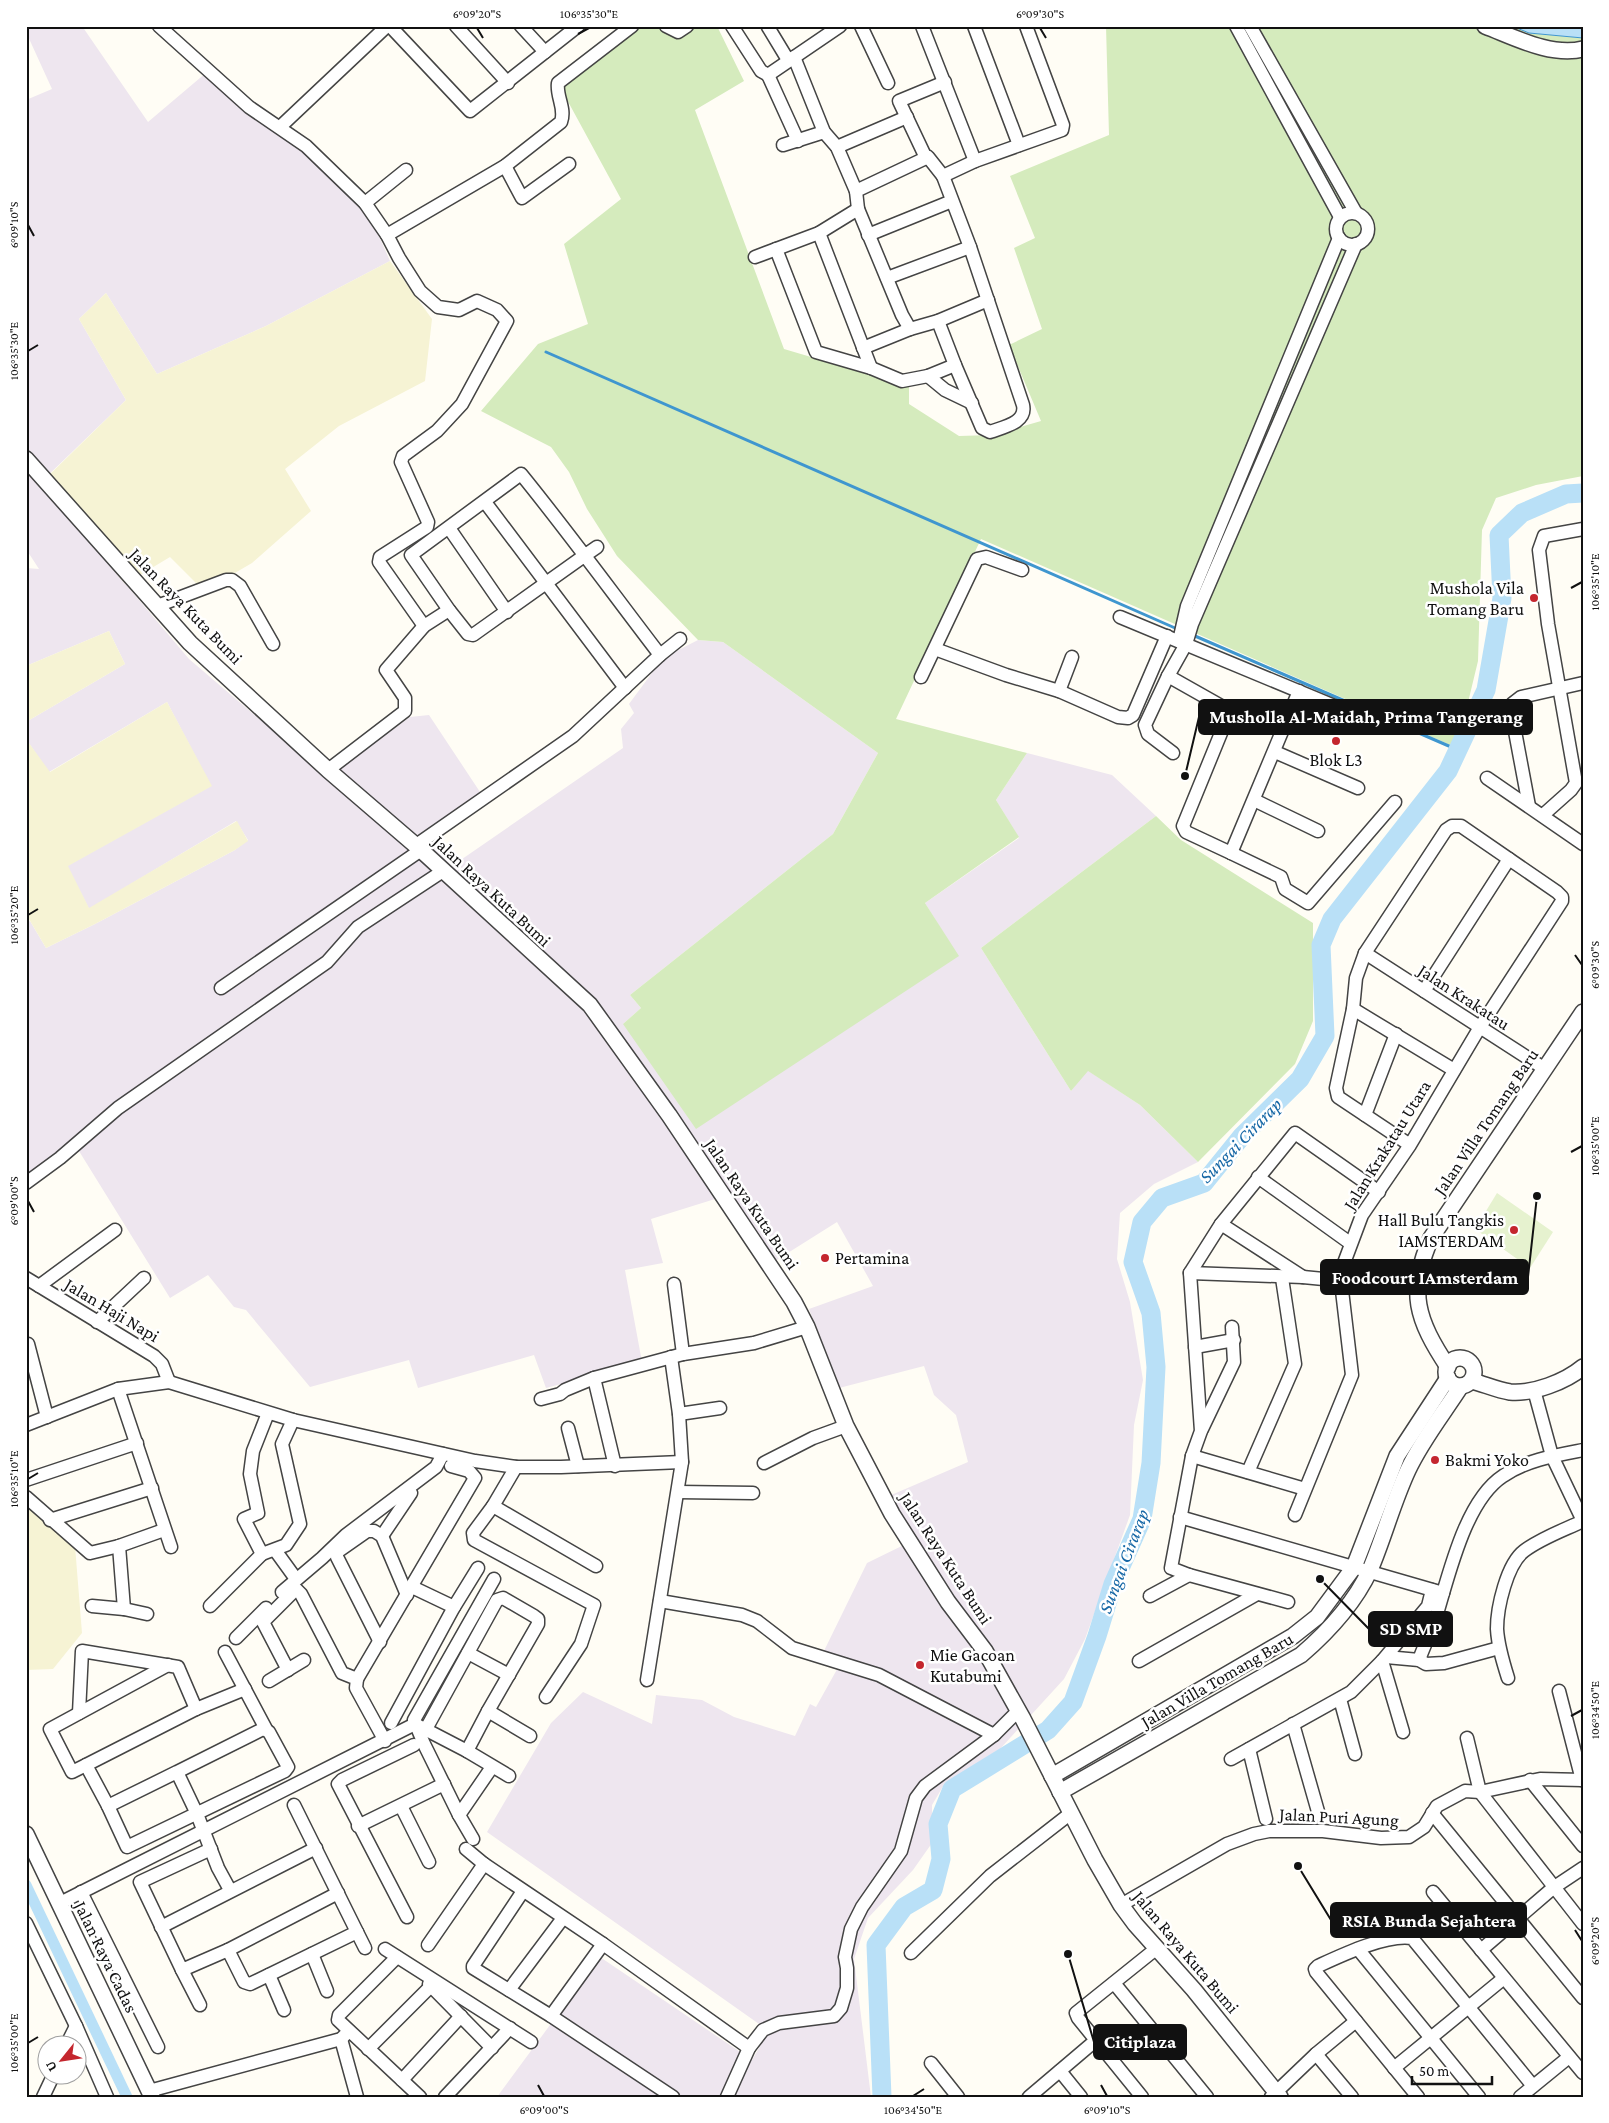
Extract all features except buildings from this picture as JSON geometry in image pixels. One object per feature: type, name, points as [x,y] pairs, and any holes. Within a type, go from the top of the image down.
[{"type":"street","points":[[159,26],[249,107],[306,146],[365,203],[387,235],[420,291],[438,307],[458,310],[477,301],[497,310],[507,322],[462,404],[437,431],[403,456],[401,462],[428,522],[427,527],[380,557],[379,562],[424,626]]},
{"type":"street","points":[[456,26],[508,83]]},
{"type":"street","points":[[521,26],[545,52]]},
{"type":"street","points":[[280,127],[395,28],[470,112],[578,26]]},
{"type":"street","points":[[387,235],[505,166],[561,122],[564,114],[557,90],[558,83],[632,26]]},
{"type":"street","points":[[666,26],[678,32],[687,26]]},
{"type":"street","points":[[732,26],[761,71],[768,75],[798,141]]},
{"type":"street","points":[[768,75],[791,59],[820,32],[840,26]]},
{"type":"street","points":[[861,26],[888,84]]},
{"type":"street","points":[[922,26],[975,161]]},
{"type":"street","points":[[974,26],[1019,145]]},
{"type":"street","points":[[943,176],[975,161],[1057,133],[1063,128],[1026,26]]},
{"type":"street","points":[[1236,26],[1252,44],[1356,213]]},
{"type":"street","points":[[1250,26],[1252,44],[1340,217]]},
{"type":"street","points":[[1485,26],[1541,47],[1572,52],[1583,49]]},
{"type":"street","points":[[768,28],[791,59],[824,132],[837,147],[856,191],[858,209],[868,235],[910,329]]},
{"type":"street","points":[[926,158],[899,101],[945,82]]},
{"type":"street","points":[[837,147],[907,117]]},
{"type":"street","points":[[782,146],[824,132]]},
{"type":"street","points":[[856,191],[926,158],[931,158],[943,176],[970,247],[1024,412],[1012,424],[990,432],[982,428],[938,321]]},
{"type":"street","points":[[505,166],[520,197],[526,196],[569,164]]},
{"type":"street","points":[[365,203],[406,170]]},
{"type":"street","points":[[868,235],[952,200]]},
{"type":"street","points":[[755,257],[819,233],[858,209]]},
{"type":"street","points":[[1173,753],[1148,734],[1145,725],[1168,676],[1186,606],[1339,238],[1336,227],[1340,217],[1350,212],[1356,213],[1365,219],[1368,230],[1364,240],[1356,244],[1348,244],[1339,238]]},
{"type":"street","points":[[819,233],[871,368]]},
{"type":"street","points":[[935,649],[1006,675],[1059,691],[1118,717],[1128,718],[1133,715],[1178,640],[1192,624],[1356,244]]},
{"type":"street","points":[[887,278],[970,247]]},
{"type":"street","points":[[776,249],[813,349],[816,352],[871,368],[902,381],[928,376],[955,365]]},
{"type":"street","points":[[863,348],[910,329],[938,321],[988,300]]},
{"type":"street","points":[[928,376],[945,390],[972,403]]},
{"type":"street","name":"Jalan Raya Kuta Bumi","points":[[26,459],[190,643],[328,770],[418,848],[590,1004],[680,1131],[794,1302],[807,1326],[846,1426],[892,1514],[948,1602],[986,1651],[1121,1905],[1194,1990],[1276,2095]]},
{"type":"street","points":[[597,547],[584,556],[546,584],[473,635],[468,634],[448,610],[411,555],[486,502],[521,474],[584,556],[660,655]]},
{"type":"street","points":[[486,502],[625,688]]},
{"type":"street","points":[[449,528],[506,612]]},
{"type":"street","points":[[1543,815],[1572,790],[1576,783],[1548,624],[1539,550],[1544,536],[1583,529]]},
{"type":"street","points":[[921,678],[977,559],[986,558],[1022,570]]},
{"type":"street","points":[[157,606],[226,580],[232,580],[240,586],[273,644]]},
{"type":"street","points":[[328,770],[405,711],[404,698],[386,670],[424,626],[448,610]]},
{"type":"street","points":[[1120,618],[1178,640],[1368,720]]},
{"type":"street","points":[[221,988],[573,736],[660,655],[680,640]]},
{"type":"street","points":[[1059,691],[1072,657]]},
{"type":"street","points":[[1168,676],[1230,711],[1183,826],[1186,832],[1231,852],[1281,878],[1285,889],[1308,903],[1395,802]]},
{"type":"street","points":[[1529,806],[1512,707],[1521,697],[1583,683]]},
{"type":"street","points":[[1231,852],[1275,752],[1299,691]]},
{"type":"street","points":[[1275,752],[1358,788]]},
{"type":"street","points":[[1487,778],[1583,844]]},
{"type":"street","points":[[1254,800],[1318,831]]},
{"type":"street","points":[[1410,1145],[1338,1097],[1336,1088],[1353,1009],[1356,978],[1365,953],[1446,830],[1452,826],[1462,826],[1508,859],[1424,991]]},
{"type":"street","name":"Jalan Krakatau Utara","points":[[1295,1515],[1352,1375],[1341,1282],[1350,1243],[1362,1215],[1410,1145],[1480,1027],[1562,901],[1562,897],[1508,859]]},
{"type":"street","points":[[26,1183],[60,1158],[118,1108],[326,962],[358,927],[443,871]]},
{"type":"street","name":"Jalan Krakatau","points":[[1365,953],[1544,1069]]},
{"type":"street","points":[[1353,1009],[1454,1070]]},
{"type":"street","name":"Jalan Villa Tomang Baru","points":[[1052,1776],[1293,1636],[1318,1617],[1354,1567],[1397,1456],[1448,1372],[1431,1341],[1421,1316],[1416,1288],[1423,1255],[1431,1238],[1583,1012]]},
{"type":"street","points":[[1365,1115],[1396,1034]]},
{"type":"street","points":[[1201,1431],[1190,1273],[1221,1224],[1295,1133],[1379,1192]]},
{"type":"street","points":[[1258,1177],[1350,1243]]},
{"type":"street","points":[[1221,1224],[1303,1277]]},
{"type":"street","points":[[39,1286],[115,1230]]},
{"type":"street","points":[[1190,1273],[1282,1278],[1303,1277],[1416,1288]]},
{"type":"street","name":"Jalan Haji Napi","points":[[26,1278],[154,1356],[162,1364],[168,1382]]},
{"type":"street","points":[[97,1322],[144,1278]]},
{"type":"street","points":[[1248,1472],[1295,1364],[1282,1278]]},
{"type":"street","points":[[646,1680],[682,1462],[674,1284]]},
{"type":"street","points":[[541,1400],[560,1394],[594,1378],[677,1356],[754,1343],[807,1326]]},
{"type":"street","points":[[1232,1327],[1234,1362],[1201,1431],[1192,1456],[1170,1565],[1174,1570],[1188,1575],[1288,1602]]},
{"type":"street","points":[[1195,1347],[1234,1340]]},
{"type":"street","points":[[28,1344],[47,1417]]},
{"type":"street","points":[[1466,1383],[1474,1370],[1469,1361],[1464,1359],[1456,1360],[1448,1372],[1455,1385],[1466,1383],[1509,1392],[1534,1390],[1575,1373],[1583,1367]]},
{"type":"street","points":[[594,1378],[615,1466]]},
{"type":"street","points":[[26,1425],[118,1389],[168,1382],[293,1420],[443,1454],[516,1467],[615,1466],[682,1462]]},
{"type":"street","name":"Jalan Villa Tomang Baru","points":[[1060,1792],[1301,1656],[1326,1634],[1348,1607],[1369,1571],[1408,1471],[1423,1442],[1466,1383]]},
{"type":"street","points":[[118,1389],[152,1488],[164,1530],[171,1546]]},
{"type":"street","points":[[1508,1678],[1499,1648],[1497,1628],[1500,1605],[1515,1560],[1531,1547],[1583,1521],[1552,1456],[1534,1390]]},
{"type":"street","points":[[679,1414],[720,1408]]},
{"type":"street","points":[[268,1413],[254,1444],[250,1474],[258,1513],[244,1519],[268,1552],[296,1579]]},
{"type":"street","points":[[210,1606],[268,1552],[286,1545],[300,1524],[282,1444],[293,1420]]},
{"type":"street","points":[[764,1463],[813,1438],[846,1426]]},
{"type":"street","points":[[568,1428],[578,1466]]},
{"type":"street","points":[[26,1480],[137,1443]]},
{"type":"street","points":[[1231,1759],[1340,1699],[1359,1685],[1384,1659],[1438,1591],[1462,1532],[1485,1494],[1502,1476],[1552,1456],[1583,1450]]},
{"type":"street","points":[[236,1638],[296,1579],[346,1535],[436,1467],[443,1454]]},
{"type":"street","points":[[1192,1456],[1305,1489]]},
{"type":"street","points":[[385,1741],[356,1688],[357,1679],[475,1478],[469,1471],[451,1466]]},
{"type":"street","points":[[516,1467],[494,1506],[473,1533],[474,1540],[594,1605],[581,1644],[546,1697]]},
{"type":"street","points":[[50,1520],[152,1488]]},
{"type":"street","points":[[678,1492],[753,1494]]},
{"type":"street","points":[[382,1536],[411,1493]]},
{"type":"street","points":[[26,1497],[88,1552],[119,1546],[164,1530]]},
{"type":"street","points":[[494,1506],[596,1566]]},
{"type":"street","points":[[1180,1517],[1438,1591]]},
{"type":"street","points":[[380,1642],[336,1556],[337,1552],[368,1531],[374,1531],[382,1536],[410,1591],[454,1607]]},
{"type":"street","points":[[119,1546],[124,1609]]},
{"type":"street","points":[[392,1723],[454,1607],[478,1568]]},
{"type":"street","points":[[1150,1596],[1188,1575]]},
{"type":"street","points":[[494,1580],[414,1720],[421,1726],[509,1776]]},
{"type":"street","points":[[288,1670],[263,1622],[296,1589],[301,1594],[342,1672],[357,1679]]},
{"type":"street","points":[[1419,1660],[1435,1620],[1438,1591]]},
{"type":"street","points":[[1139,1661],[1257,1594]]},
{"type":"street","points":[[60,1903],[385,1741],[421,1726],[468,1653],[497,1600],[503,1598],[538,1619],[538,1624],[488,1710],[467,1751]]},
{"type":"street","points":[[660,1601],[742,1615],[757,1621],[792,1648],[879,1675],[994,1735]]},
{"type":"street","points":[[92,1606],[124,1609],[147,1614]]},
{"type":"street","points":[[1384,1659],[1419,1660],[1426,1664],[1444,1663],[1499,1648]]},
{"type":"street","points":[[79,1713],[82,1651],[178,1667],[196,1709]]},
{"type":"street","points":[[86,1765],[127,1847],[288,1770],[225,1652]]},
{"type":"street","points":[[468,1653],[509,1675]]},
{"type":"street","points":[[1384,1659],[1403,1732]]},
{"type":"street","points":[[269,1681],[304,1660]]},
{"type":"street","points":[[168,1665],[50,1728],[72,1772],[196,1709],[244,1689]]},
{"type":"street","points":[[1559,1691],[1582,1780]]},
{"type":"street","points":[[1340,1699],[1355,1754]]},
{"type":"street","points":[[488,1710],[530,1736]]},
{"type":"street","points":[[728,2097],[749,2048],[763,2030],[779,2023],[834,2016],[841,2008],[847,1988],[845,1957],[851,1929],[862,1907],[901,1851],[916,1798],[925,1786],[1020,1715]]},
{"type":"street","points":[[1293,1724],[1319,1815]]},
{"type":"street","points":[[421,1726],[444,1784],[459,1815],[469,1844],[484,1864],[604,1944],[749,2048]]},
{"type":"street","points":[[108,1806],[262,1729],[266,1729]]},
{"type":"street","points":[[1467,1738],[1480,1792],[1553,1888],[1583,1924]]},
{"type":"street","points":[[407,1917],[358,1826],[339,1782],[414,1745]]},
{"type":"street","points":[[1249,1750],[1266,1819]]},
{"type":"street","points":[[1096,1752],[1104,1767]]},
{"type":"street","points":[[459,1815],[492,1767]]},
{"type":"street","points":[[177,1772],[230,1890]]},
{"type":"street","points":[[1530,1780],[1583,1846]]},
{"type":"street","name":"Jalan Puri Agung","points":[[1121,1905],[1227,1844],[1254,1834],[1269,1831],[1323,1831],[1381,1838],[1409,1837],[1424,1827],[1437,1806],[1449,1798],[1466,1791],[1480,1792],[1530,1780],[1582,1780]]},
{"type":"street","points":[[358,1826],[444,1784]]},
{"type":"street","points":[[294,1805],[365,1948]]},
{"type":"street","points":[[401,1806],[429,1862]]},
{"type":"street","points":[[912,1953],[990,1876],[1071,1813]]},
{"type":"street","points":[[1432,1813],[1583,1998]]},
{"type":"street","name":"Jalan Raya Cadas","points":[[26,1834],[151,2094]]},
{"type":"street","points":[[161,1927],[230,1890],[316,1848]]},
{"type":"street","points":[[200,2005],[140,1882],[211,1849]]},
{"type":"street","points":[[428,1945],[484,1864]]},
{"type":"street","points":[[1480,1950],[1553,1888],[1583,1868]]},
{"type":"street","points":[[523,1891],[472,1966],[672,2097]]},
{"type":"street","points":[[81,1892],[158,2048]]},
{"type":"street","points":[[1433,1892],[1583,2074]]},
{"type":"street","points":[[182,1970],[228,1950],[338,1894]]},
{"type":"street","points":[[510,1990],[563,1918]]},
{"type":"street","points":[[26,1923],[76,2026],[107,2097]]},
{"type":"street","points":[[228,1950],[246,1984],[269,1975],[357,1932]]},
{"type":"street","points":[[1418,2097],[1315,1969],[1318,1966],[1358,1949],[1397,1938],[1412,1938],[1533,2086]]},
{"type":"street","points":[[551,2016],[604,1944]]},
{"type":"street","points":[[1142,2097],[1095,2041],[1076,2013],[1157,1948]]},
{"type":"street","points":[[385,1949],[531,2042]]},
{"type":"street","points":[[1358,1949],[1479,2097]]},
{"type":"street","points":[[312,1954],[327,1991]]},
{"type":"street","points":[[357,2097],[345,2035],[338,2020],[339,2015],[397,1957]]},
{"type":"street","points":[[417,1970],[492,2048]]},
{"type":"street","points":[[269,1975],[284,2010]]},
{"type":"street","points":[[1394,2068],[1504,1978]]},
{"type":"street","points":[[1114,1983],[1207,2097]]},
{"type":"street","points":[[368,2049],[431,1986]]},
{"type":"street","points":[[402,2080],[461,2016]]},
{"type":"street","points":[[1276,2095],[1316,2054],[1356,2021]]},
{"type":"street","points":[[71,2036],[76,2026]]},
{"type":"street","points":[[445,2097],[510,2028]]},
{"type":"street","points":[[151,2094],[345,2035],[368,2049],[420,2097]]},
{"type":"street","points":[[1028,2097],[1095,2041]]},
{"type":"street","points":[[1316,2054],[1352,2097]]},
{"type":"street","points":[[1520,2097],[1569,2057]]},
{"type":"street","points":[[931,2063],[958,2097]]},
{"type":"street","points":[[1060,2071],[1081,2097]]},
{"type":"shaded area","points":[[26,26],[82,26],[148,122],[207,72],[258,122],[302,146],[370,216],[390,261],[266,326],[157,374],[106,293],[79,319],[126,400],[40,483],[189,659],[327,777],[410,717],[429,715],[484,798],[426,839],[452,866],[623,748],[621,729],[634,713],[629,704],[663,658],[698,640],[723,642],[878,753],[833,834],[630,995],[641,1008],[623,1024],[958,956],[925,903],[1019,838],[996,800],[1027,753],[1112,775],[1156,816],[981,948],[1071,1091],[1087,1070],[1140,1105],[1198,1162],[1154,1184],[1120,1213],[1117,1259],[1130,1302],[1143,1380],[1134,1425],[1130,1515],[1085,1639],[1064,1679],[1000,1749],[945,1783],[932,1805],[932,1843],[913,1870],[868,1918],[854,1959],[871,2097],[497,2097],[600,1957],[752,2060],[769,2031],[487,1832],[551,1723],[583,1692],[652,1724],[656,1695],[702,1700],[734,1717],[795,1736],[810,1704],[816,1707],[840,1664],[821,1657],[867,1563],[914,1540],[889,1496],[968,1462],[956,1415],[934,1395],[924,1366],[839,1388],[809,1309],[873,1286],[837,1222],[775,1261],[731,1194],[651,1219],[663,1263],[625,1270],[642,1362],[546,1388],[534,1355],[418,1388],[409,1360],[310,1387],[246,1310],[234,1307],[208,1275],[170,1298],[74,1143],[26,1179],[26,923],[30,921],[46,948],[235,850],[248,840],[236,821],[89,909],[67,866],[211,786],[167,702],[49,772],[26,739],[26,722],[125,664],[109,631],[26,666],[26,568],[39,569],[26,549],[26,100],[52,89],[26,32]]},
{"type":"shaded area","points":[[390,261],[432,319],[425,381],[339,426],[285,469],[311,511],[252,563],[204,591],[170,557],[125,584],[41,483],[126,400],[79,319],[106,293],[157,374],[266,326]]},
{"type":"shaded area","points":[[109,631],[125,664],[26,722],[26,666]]},
{"type":"shaded area","points":[[167,702],[212,786],[68,866],[89,908],[237,821],[248,841],[235,850],[46,948],[26,914],[26,739],[50,772]]},
{"type":"shaded area","points":[[26,1502],[75,1546],[82,1633],[53,1669],[26,1670]]},
{"type":"green space","points":[[638,26],[664,26],[675,35],[700,26],[717,26],[744,81],[695,110],[784,349],[909,386],[909,404],[959,436],[992,435],[1041,421],[1009,345],[1042,329],[1014,248],[1035,238],[1010,176],[1109,135],[1106,26],[1512,26],[1529,33],[1583,38],[1583,476],[1536,485],[1496,498],[1482,530],[1478,661],[1457,748],[981,539],[896,719],[1027,753],[996,800],[1019,837],[925,903],[959,956],[696,1129],[623,1024],[641,1008],[630,995],[833,834],[878,753],[723,642],[698,640],[617,556],[587,509],[569,472],[551,447],[481,411],[538,344],[588,324],[564,244],[621,199],[559,85]]},
{"type":"green space","points":[[1156,816],[1181,840],[1313,923],[1313,1021],[1295,1064],[1198,1162],[1140,1105],[1088,1071],[1071,1091],[981,948]]},
{"type":"green space","name":"Hall Bulu Tangkis IAMSTERDAM","points":[[1497,1193],[1553,1232],[1530,1268],[1475,1229]]},
{"type":"water","points":[[1512,26],[1583,26],[1583,38],[1529,33]]},
{"type":"waterway","points":[[546,352],[1175,628]]},
{"type":"waterway","name":"Sungai Cirarap","points":[[882,2097],[876,1945],[904,1907],[933,1890],[941,1859],[938,1824],[952,1789],[1048,1730],[1073,1702],[1097,1636],[1113,1584],[1142,1519],[1151,1463],[1156,1367],[1151,1313],[1133,1262],[1142,1222],[1162,1198],[1204,1183],[1242,1136],[1300,1079],[1325,1036],[1321,945],[1332,919],[1448,771],[1486,690],[1502,598],[1499,535],[1522,513],[1566,494],[1583,493]]},
{"type":"waterway","points":[[1195,636],[1458,750]]},
{"type":"waterway","points":[[26,1885],[127,2097]]},
{"type":"place","name":"Mushola Vila Tomang Baru","points":[[1534,598]]},
{"type":"place","name":"Blok L3","points":[[1336,741]]},
{"type":"place","name":"Musholla Al-Maidah, Prima Tangerang","points":[[1185,776]]},
{"type":"place","name":"Foodcourt IAmsterdam","points":[[1537,1196]]},
{"type":"place","name":"Hall Bulu Tangkis IAMSTERDAM","points":[[1514,1230]]},
{"type":"place","name":"Pertamina","points":[[825,1258]]},
{"type":"place","name":"Bakmi Yoko","points":[[1435,1460]]},
{"type":"place","name":"SD SMP","points":[[1320,1579]]},
{"type":"place","name":"Mie Gacoan Kutabumi","points":[[920,1665]]},
{"type":"place","name":"RSIA Bunda Sejahtera","points":[[1298,1866]]},
{"type":"place","name":"Citiplaza","points":[[1068,1954]]}]
